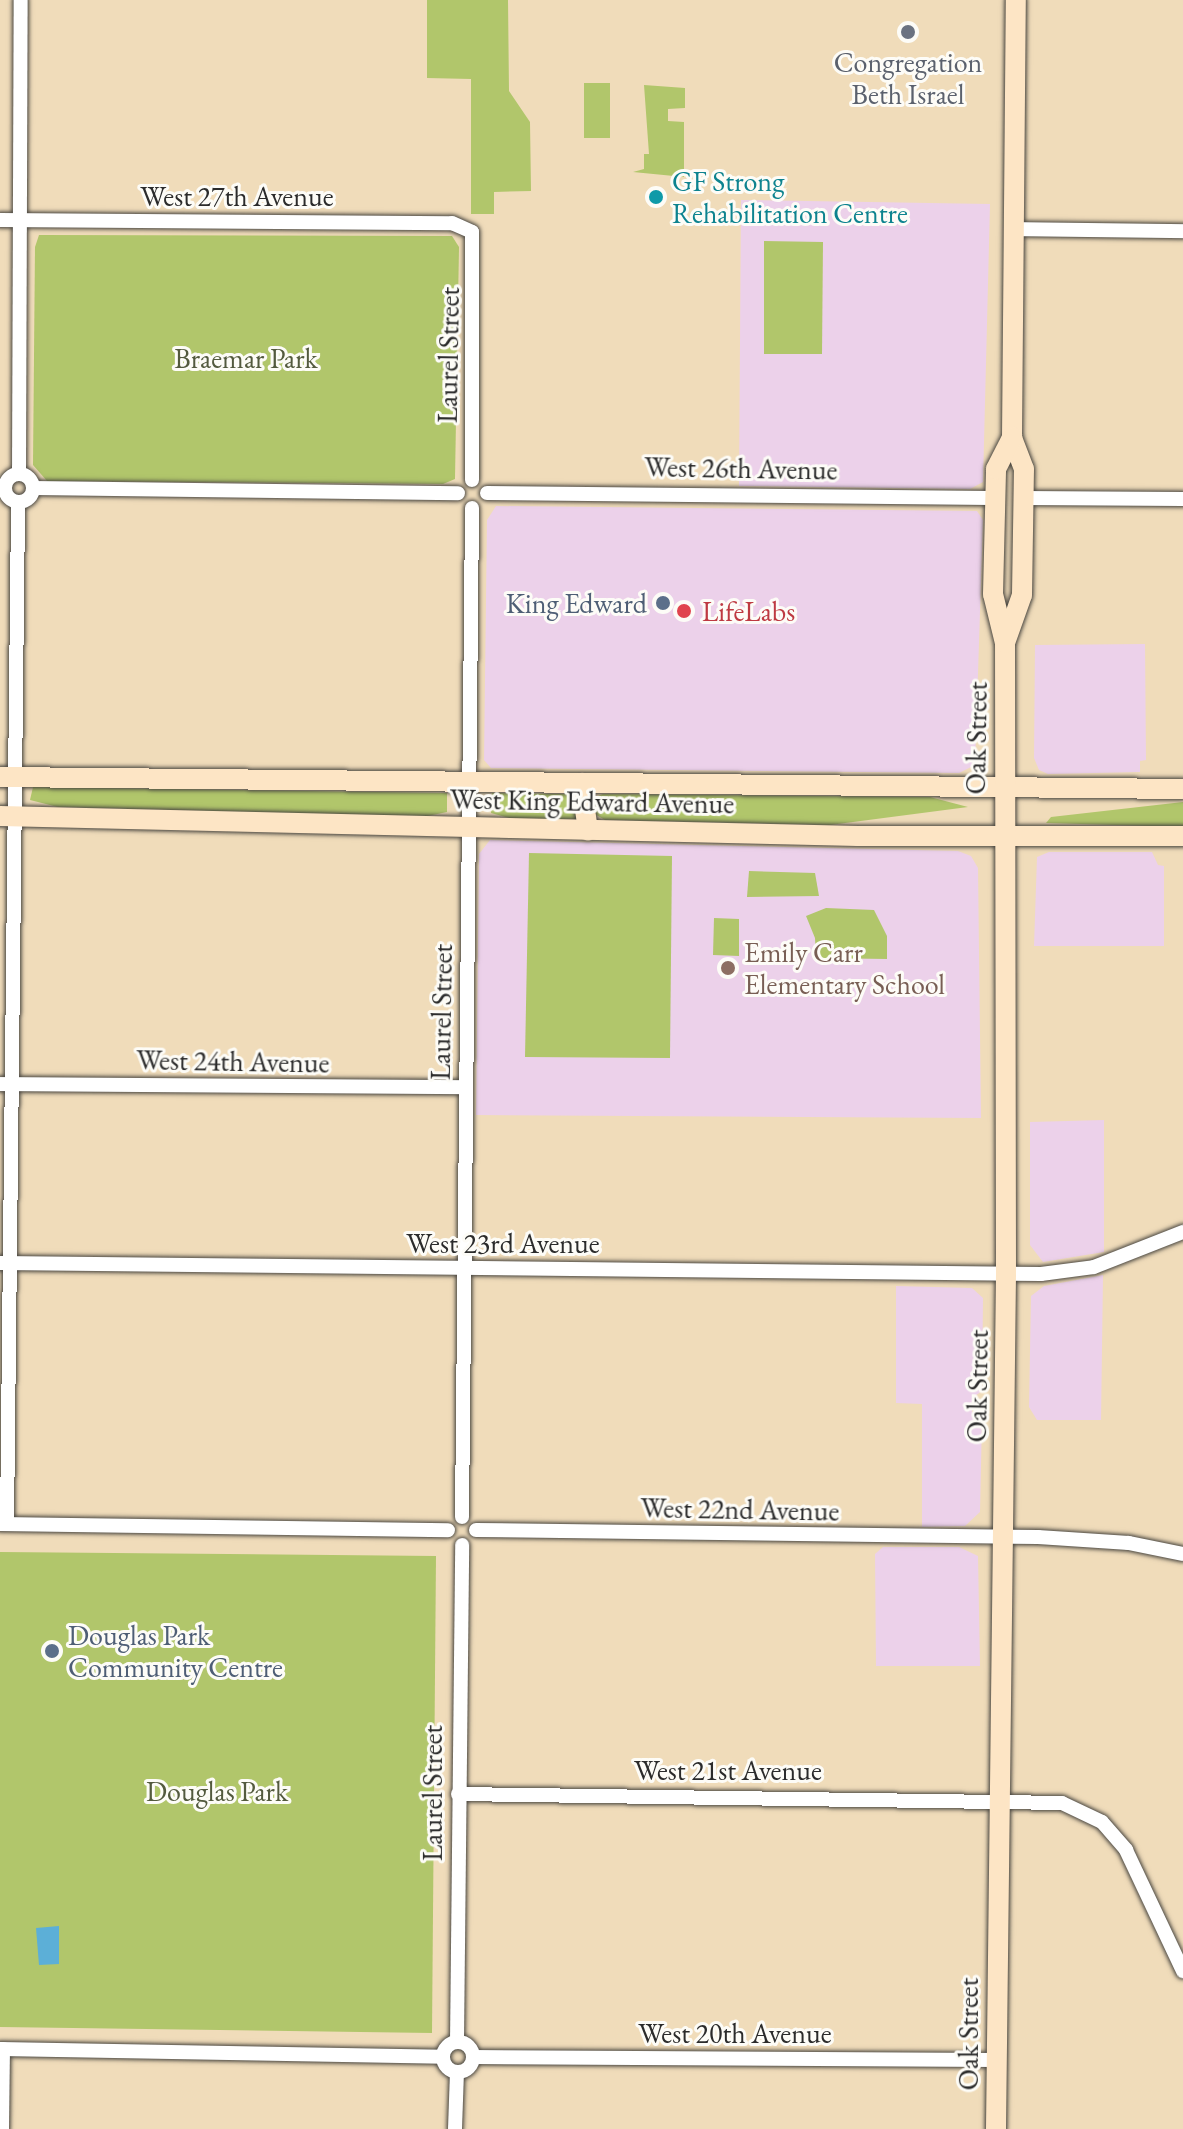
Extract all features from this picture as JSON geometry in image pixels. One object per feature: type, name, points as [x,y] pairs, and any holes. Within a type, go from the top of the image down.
[{"type":"main road","name":"Oak Street","points":[[1005,643],[1022,595],[1024,469],[1012,437],[1016,0]]},
{"type":"main road","name":"Oak Street","points":[[996,2129],[1006,1274],[1005,643],[993,594],[996,469],[1012,437]]},
{"type":"main road","name":"West King Edward Avenue","points":[[7,777],[1183,789]]},
{"type":"main road","points":[[581,783],[588,830]]},
{"type":"main road","name":"West King Edward Avenue","points":[[7,816],[588,830],[1183,836]]},
{"type":"street","points":[[19,474],[21,0]]},
{"type":"street","name":"West 27th Avenue","points":[[0,220],[452,223],[472,232]]},
{"type":"street","points":[[1013,229],[1183,231]]},
{"type":"street","name":"Laurel Street","points":[[472,232],[472,480]]},
{"type":"street","points":[[18,502],[2,488],[19,474]]},
{"type":"street","points":[[18,502],[29,498],[33,488],[29,478],[19,474]]},
{"type":"street","points":[[33,488],[458,493],[472,480],[482,483],[487,493],[483,504],[472,508],[462,503],[458,493]]},
{"type":"street","name":"West 26th Avenue","points":[[487,493],[994,498]]},
{"type":"street","points":[[1023,498],[1183,499]]},
{"type":"street","points":[[18,502],[7,777],[4,1524],[448,1530],[462,1517],[476,1530],[472,1541],[462,1545],[451,1540],[448,1530]]},
{"type":"street","name":"Laurel Street","points":[[462,1517],[462,1269],[472,508]]},
{"type":"street","name":"West 24th Avenue","points":[[5,1084],[466,1087]]},
{"type":"street","name":"West 23rd Avenue","points":[[4,1263],[1006,1274],[1094,1267],[1183,1232]]},
{"type":"street","name":"West 22nd Avenue","points":[[476,1530],[1003,1537],[1118,1542],[1183,1554]]},
{"type":"street","name":"Laurel Street","points":[[457,2042],[462,1545]]},
{"type":"street","name":"West 21st Avenue","points":[[458,1794],[998,1799],[1062,1803],[1111,1830],[1126,1850],[1183,1971]]},
{"type":"street","points":[[457,2042],[468,2046],[473,2057],[468,2069],[457,2073],[447,2068],[443,2057],[447,2047],[457,2042]]},
{"type":"street","points":[[2,2129],[2,2049],[443,2057]]},
{"type":"street","name":"West 20th Avenue","points":[[473,2057],[996,2060]]},
{"type":"street","points":[[455,2129],[457,2073]]},
{"type":"shaded area","points":[[741,200],[990,204],[983,482],[970,489],[739,486]]},
{"type":"shaded area","points":[[496,506],[977,511],[983,520],[975,765],[959,773],[491,768],[484,760],[487,520]]},
{"type":"shaded area","points":[[1145,644],[1146,760],[1140,761],[1140,772],[1048,774],[1039,770],[1034,758],[1035,645]]},
{"type":"shaded area","name":"Emily Carr Elementary School","points":[[490,840],[958,851],[971,856],[978,868],[981,1118],[476,1115],[479,854]]},
{"type":"shaded area","points":[[1049,852],[1152,852],[1158,865],[1164,866],[1164,946],[1034,946],[1037,857]]},
{"type":"shaded area","points":[[1104,1120],[1104,1252],[1043,1262],[1030,1245],[1030,1122]]},
{"type":"shaded area","points":[[1103,1275],[1101,1420],[1037,1420],[1029,1407],[1031,1296],[1044,1286]]},
{"type":"shaded area","points":[[896,1286],[972,1288],[983,1298],[982,1391],[972,1398],[972,1412],[982,1420],[980,1512],[965,1526],[922,1527],[922,1404],[896,1403]]},
{"type":"shaded area","points":[[883,1547],[959,1547],[978,1556],[980,1666],[876,1666],[875,1554]]},
{"type":"green space","points":[[427,0],[508,0],[509,91],[530,122],[531,191],[494,192],[494,214],[471,214],[471,79],[427,78]]},
{"type":"green space","points":[[584,83],[610,83],[610,138],[584,138]]},
{"type":"green space","points":[[644,85],[685,88],[685,108],[668,109],[668,121],[684,122],[684,177],[633,172],[644,169],[644,154],[649,154]]},
{"type":"green space","name":"Braemar Park","points":[[39,235],[452,236],[459,247],[455,479],[443,484],[47,481],[33,465],[35,247]]},
{"type":"green space","points":[[764,241],[823,242],[822,354],[764,354]]},
{"type":"green space","points":[[33,787],[447,793],[447,812],[423,817],[58,807],[30,800]]},
{"type":"green space","points":[[492,793],[569,794],[577,819],[513,819],[491,813]]},
{"type":"green space","points":[[603,794],[930,797],[968,807],[830,825],[605,820],[593,813],[593,798]]},
{"type":"green space","points":[[1183,802],[1183,827],[1046,823],[1051,817]]},
{"type":"green space","points":[[529,853],[672,856],[670,1058],[525,1057]]},
{"type":"green space","points":[[749,871],[815,873],[819,896],[747,897]]},
{"type":"green space","points":[[826,908],[874,910],[887,936],[887,959],[816,958],[815,938],[806,916]]},
{"type":"green space","points":[[714,918],[739,919],[739,956],[713,955]]},
{"type":"green space","name":"Douglas Park","points":[[0,1552],[436,1556],[432,2033],[0,2027]]},
{"type":"water","points":[[59,1926],[59,1964],[39,1965],[36,1928]]},
{"type":"place","name":"Congregation Beth Israel","points":[[908,32]]},
{"type":"place","name":"GF Strong Rehabilitation Centre","points":[[656,197]]},
{"type":"place","name":"King Edward","points":[[663,603]]},
{"type":"place","name":"LifeLabs","points":[[684,611]]},
{"type":"place","name":"Emily Carr Elementary School","points":[[728,968]]},
{"type":"place","name":"Douglas Park Community Centre","points":[[52,1651]]}]
